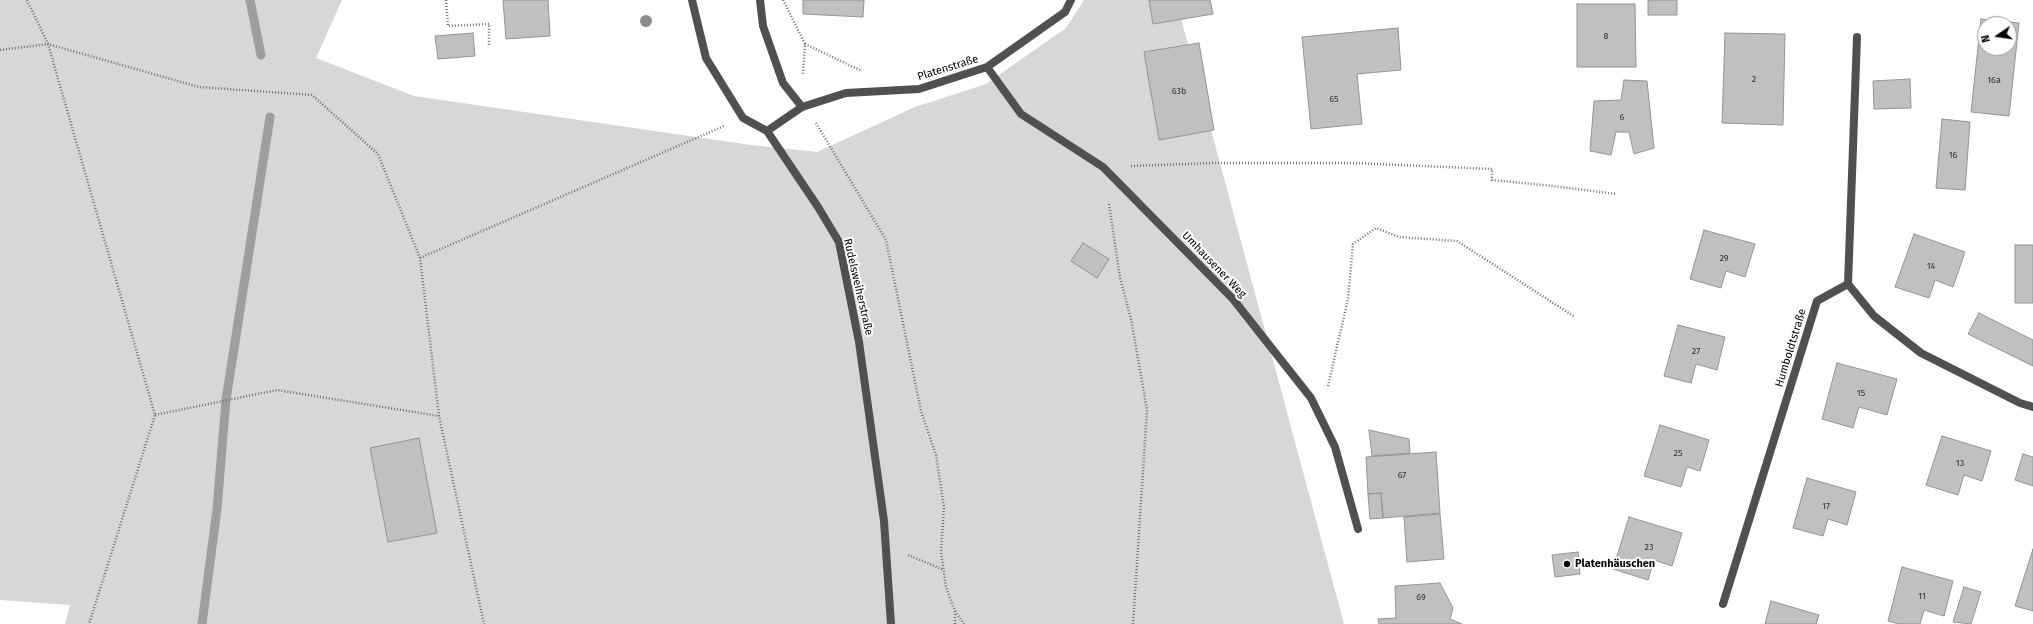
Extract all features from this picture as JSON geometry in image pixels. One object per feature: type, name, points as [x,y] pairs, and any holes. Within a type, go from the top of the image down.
[{"type":"street","name":"Rudelsweiherstraße","points":[[692,0],[706,58],[743,118],[767,131],[818,207],[839,242],[859,342],[884,521],[891,624]]},
{"type":"street","points":[[760,0],[763,26],[783,83],[802,107]]},
{"type":"street","name":"Platenstraße","points":[[767,131],[802,107],[846,93],[919,89],[987,67],[1065,12],[1071,0]]},
{"type":"street","points":[[1857,37],[1848,284],[1874,316],[1921,353],[2020,403],[2033,407]]},
{"type":"street","name":"Umhausener Weg","points":[[987,67],[1020,114],[1103,167],[1234,300],[1311,398],[1335,447],[1358,529]]},
{"type":"street","name":"Humboldtstraße","points":[[1723,604],[1817,301],[1848,284]]},
{"type":"path","points":[[27,0],[48,44],[155,414],[89,624]]},
{"type":"path","points":[[446,0],[448,26],[489,24],[489,46]]},
{"type":"path","points":[[783,0],[805,44],[802,107],[820,128],[886,240],[921,411],[936,456],[944,507],[941,552],[946,586],[955,611],[964,624]]},
{"type":"path","points":[[0,50],[48,44],[199,87],[312,95],[378,154],[420,258],[439,416],[484,624]]},
{"type":"path","points":[[805,44],[868,74],[879,91]]},
{"type":"path","points":[[420,258],[743,118]]},
{"type":"path","points":[[1133,624],[1147,410],[1131,319],[1120,278],[1103,167],[1213,163],[1354,163],[1492,169],[1492,180],[1616,194]]},
{"type":"path","points":[[1311,398],[1328,387],[1348,299],[1353,244],[1376,228],[1399,237],[1457,241],[1574,317]]},
{"type":"path","points":[[155,414],[276,390],[439,416]]},
{"type":"path","points":[[886,547],[944,570]]},
{"type":"path","points":[[955,611],[955,624]]},
{"type":"shaded area","points":[[0,0],[342,0],[316,58],[414,96],[751,145],[817,152],[915,107],[986,84],[1066,28],[1084,0],[1176,0],[1344,624],[65,624],[70,605],[0,600]]},
{"type":"building","points":[[503,0],[548,0],[550,36],[506,39]]},
{"type":"building","points":[[803,0],[864,0],[863,17],[803,14]]},
{"type":"building","points":[[1149,0],[1210,0],[1213,14],[1153,24]]},
{"type":"building","points":[[1648,0],[1677,0],[1677,15],[1648,15]]},
{"type":"building","points":[[1577,4],[1635,4],[1636,67],[1577,67]]},
{"type":"building","points":[[2017,23],[2019,23],[2017,42]]},
{"type":"building","points":[[1398,28],[1401,70],[1357,74],[1362,124],[1311,129],[1302,37]]},
{"type":"building","points":[[473,33],[475,56],[438,59],[435,36]]},
{"type":"building","points":[[1725,33],[1785,34],[1783,125],[1722,123]]},
{"type":"building","points":[[1199,43],[1214,130],[1159,140],[1144,52]]},
{"type":"building","points":[[1977,56],[2015,56],[2009,116],[1971,112]]},
{"type":"building","points":[[1910,79],[1911,108],[1874,109],[1873,81]]},
{"type":"building","points":[[1624,80],[1647,81],[1654,148],[1634,154],[1629,132],[1616,132],[1611,155],[1590,151],[1594,101],[1621,100]]},
{"type":"building","points":[[1942,119],[1970,122],[1965,190],[1936,188]]},
{"type":"building","points":[[1704,230],[1755,244],[1745,277],[1726,271],[1721,288],[1690,279]]},
{"type":"building","points":[[1914,234],[1965,252],[1953,287],[1935,280],[1929,298],[1895,287]]},
{"type":"building","points":[[1083,243],[1109,259],[1097,278],[1071,261]]},
{"type":"building","points":[[2015,245],[2033,245],[2033,303],[2015,303]]},
{"type":"building","points":[[1979,313],[2033,340],[2033,366],[1968,334]]},
{"type":"building","points":[[1678,325],[1725,337],[1717,370],[1696,364],[1691,383],[1664,376]]},
{"type":"building","points":[[1837,363],[1897,379],[1887,415],[1859,407],[1853,428],[1822,419]]},
{"type":"building","points":[[1660,425],[1709,440],[1700,471],[1687,467],[1681,487],[1644,476]]},
{"type":"building","points":[[1369,430],[1409,439],[1410,453],[1372,456]]},
{"type":"building","points":[[1942,436],[1991,451],[1982,481],[1964,475],[1958,495],[1926,485]]},
{"type":"building","points":[[419,438],[437,533],[388,542],[370,448]]},
{"type":"building","points":[[1436,452],[1440,513],[1383,518],[1381,493],[1368,494],[1366,457]]},
{"type":"building","points":[[2023,454],[2033,457],[2033,486],[2015,480]]},
{"type":"building","points":[[1807,478],[1856,492],[1847,525],[1828,519],[1823,536],[1793,528]]},
{"type":"building","points":[[1381,493],[1383,518],[1370,519],[1368,494]]},
{"type":"building","points":[[1440,514],[1444,559],[1407,562],[1404,517]]},
{"type":"building","points":[[1629,517],[1682,533],[1672,566],[1654,560],[1648,580],[1613,569]]},
{"type":"building","points":[[2033,549],[2033,611],[2015,606]]},
{"type":"building","name":"Platenhäuschen","points":[[1578,552],[1580,574],[1555,577],[1552,555]]},
{"type":"building","points":[[1902,567],[1953,581],[1944,616],[1924,610],[1920,624],[1899,624],[1888,621]]},
{"type":"building","points":[[1440,583],[1453,608],[1450,619],[1462,624],[1379,624],[1378,619],[1396,618],[1395,586]]},
{"type":"building","points":[[1964,587],[1981,592],[1971,624],[1953,622]]},
{"type":"building","points":[[1771,601],[1819,615],[1816,624],[1765,624]]},
{"type":"waterway","points":[[250,0],[261,55]]},
{"type":"waterway","points":[[202,624],[217,509],[226,400],[270,117]]},
{"type":"place","name":"Platenhäuschen","points":[[1567,564]]}]
